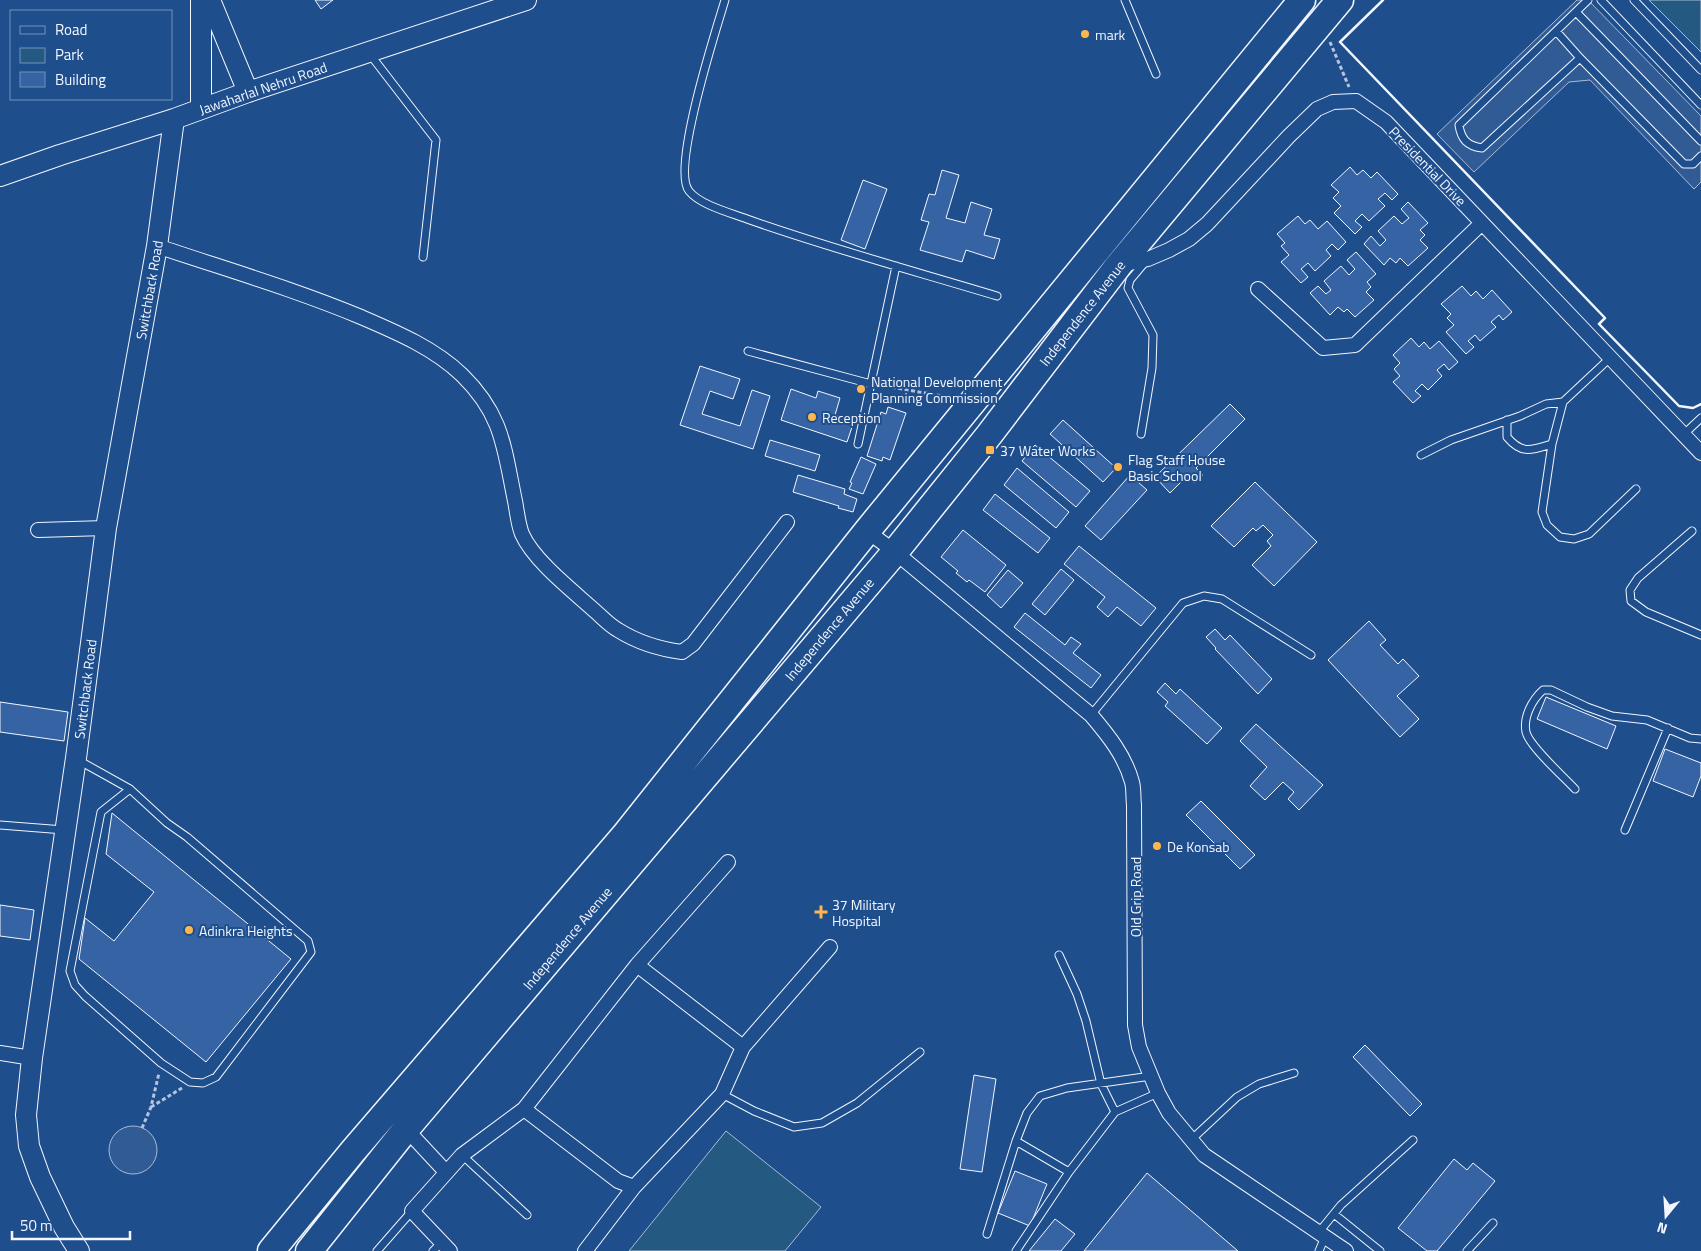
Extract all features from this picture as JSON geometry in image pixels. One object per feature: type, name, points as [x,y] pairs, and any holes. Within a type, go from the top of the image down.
[{"type":"highway","name":"Independence Avenue","points":[[271,1251],[353,1151],[624,836],[867,531],[1302,0]]},
{"type":"highway","name":"Independence Avenue","points":[[309,1251],[406,1129],[895,552],[1118,266],[1340,0]]},
{"type":"street","points":[[201,0],[201,108]]},
{"type":"street","points":[[210,0],[248,92]]},
{"type":"street","name":"Jawaharlal Nehru Road","points":[[0,176],[60,154],[174,119],[248,92],[526,0]]},
{"type":"street","points":[[1118,266],[1148,259],[1170,250],[1189,238],[1207,224],[1289,136],[1318,109],[1333,102],[1356,101]]},
{"type":"street","name":"Presidential Drive","points":[[1356,101],[1386,122],[1683,435],[1700,449]]},
{"type":"street","name":"Switchback Road","points":[[79,1251],[64,1227],[40,1177],[29,1146],[26,1116],[32,1058],[76,758],[106,528],[157,246],[174,119]]},
{"type":"street","points":[[1258,289],[1323,348],[1355,345],[1482,223]]},
{"type":"street","points":[[157,246],[320,300],[386,328],[432,352],[461,374],[480,394],[492,413],[504,443],[522,534],[536,554],[567,586],[616,630],[642,642],[667,650],[682,652],[693,644],[787,522]]},
{"type":"street","points":[[38,530],[106,528]]},
{"type":"street","name":"Old Grip Road","points":[[867,531],[895,552],[1091,716],[1111,738],[1132,782],[1134,805],[1135,1025],[1139,1047],[1158,1093],[1169,1113],[1204,1155],[1346,1251]]},
{"type":"street","points":[[442,1248],[412,1211],[462,1155],[524,1109],[637,965],[728,862]]},
{"type":"street","points":[[584,1251],[634,1187],[722,1094],[743,1047],[830,946]]},
{"type":"street","points":[[637,965],[743,1047]]},
{"type":"street","points":[[0,1053],[32,1058]]},
{"type":"street","points":[[524,1109],[618,1182],[634,1187]]},
{"type":"street","points":[[406,1129],[446,1172]]},
{"type":"lane","points":[[725,0],[705,67],[684,166],[689,191],[708,205],[776,229],[997,296]]},
{"type":"lane","points":[[1125,0],[1156,74]]},
{"type":"lane","points":[[1580,58],[1482,148],[1473,147],[1460,134],[1459,125],[1588,0]]},
{"type":"lane","points":[[1602,0],[1701,105]]},
{"type":"lane","points":[[1634,0],[1701,70]]},
{"type":"lane","points":[[1576,12],[1701,141]]},
{"type":"lane","points":[[1556,31],[1684,164],[1693,164],[1701,156]]},
{"type":"lane","points":[[368,52],[436,140],[422,257]]},
{"type":"lane","points":[[1141,434],[1152,368],[1153,335],[1128,288],[1130,280],[1148,259]]},
{"type":"lane","points":[[858,444],[896,266]]},
{"type":"lane","points":[[748,352],[871,384]]},
{"type":"lane","points":[[1610,358],[1563,402],[1552,444],[1542,512],[1547,525],[1560,537],[1574,540],[1589,534],[1636,489]]},
{"type":"lane","points":[[1420,455],[1452,440],[1546,404],[1563,402]]},
{"type":"lane","points":[[1683,435],[1701,418]]},
{"type":"lane","points":[[1507,420],[1507,437],[1514,446],[1524,450],[1552,444]]},
{"type":"lane","points":[[1692,531],[1638,578],[1630,590],[1631,601],[1646,612],[1701,634]]},
{"type":"lane","points":[[1091,716],[1183,603],[1204,596],[1222,599],[1311,655]]},
{"type":"lane","points":[[1575,789],[1532,743],[1526,733],[1525,720],[1535,697],[1543,690],[1551,690],[1587,707],[1612,716],[1646,720],[1690,738],[1701,739]]},
{"type":"lane","points":[[1625,830],[1668,728]]},
{"type":"lane","points":[[76,758],[130,789],[167,823],[187,837],[308,941],[311,952],[216,1077],[203,1083],[190,1082],[161,1063],[85,996],[75,985],[70,971],[101,812],[130,789]]},
{"type":"lane","points":[[0,825],[65,830]]},
{"type":"lane","points":[[1059,955],[1077,994],[1086,1021],[1101,1084],[1114,1112]]},
{"type":"lane","points":[[722,1094],[754,1111],[794,1127],[822,1123],[857,1103],[920,1052]]},
{"type":"lane","points":[[1191,1140],[1237,1097],[1259,1084],[1294,1074]]},
{"type":"lane","points":[[988,1234],[1016,1141],[1027,1113],[1040,1096],[1067,1088],[1151,1076]]},
{"type":"lane","points":[[1016,1251],[1069,1172],[1114,1112],[1158,1093]]},
{"type":"lane","points":[[1319,1251],[1322,1235],[1340,1206],[1413,1140]]},
{"type":"lane","points":[[1016,1141],[1069,1172]]},
{"type":"lane","points":[[462,1155],[527,1215]]},
{"type":"lane","points":[[378,1251],[412,1211]]},
{"type":"lane","points":[[1334,1214],[1380,1251]]},
{"type":"lane","points":[[1467,1251],[1493,1223]]},
{"type":"path","points":[[1322,22],[1356,101]]},
{"type":"path","points":[[871,384],[942,396],[951,405]]},
{"type":"path","points":[[142,1128],[151,1107],[161,1063]]},
{"type":"path","points":[[151,1107],[190,1082]]},
{"type":"green space","points":[[1649,0],[1701,0],[1701,52]]},
{"type":"green space","points":[[726,1131],[821,1207],[785,1251],[629,1251]]},
{"type":"shaded area","points":[[1577,0],[1588,0],[1701,116],[1701,182],[1694,189],[1590,80],[1569,82],[1474,172],[1437,134]]},
{"type":"shaded area","points":[[128,1126],[138,1126],[150,1133],[157,1145],[157,1155],[150,1167],[138,1174],[128,1174],[120,1170],[113,1163],[109,1155],[109,1145],[113,1137],[120,1130]]},
{"type":"building","points":[[315,0],[333,0],[321,9]]},
{"type":"building","points":[[1350,167],[1357,175],[1363,170],[1371,178],[1377,172],[1398,194],[1392,200],[1385,193],[1378,199],[1385,206],[1369,221],[1362,214],[1355,221],[1362,227],[1355,234],[1334,213],[1341,206],[1333,198],[1339,192],[1331,185]]},
{"type":"building","points":[[942,170],[959,175],[946,218],[965,223],[971,202],[992,209],[984,235],[1000,239],[994,259],[966,250],[962,262],[920,250],[929,222],[921,220],[929,194],[935,195]]},
{"type":"building","points":[[863,180],[887,189],[865,249],[841,240]]},
{"type":"building","points":[[1408,202],[1428,223],[1420,230],[1425,235],[1420,240],[1428,248],[1408,266],[1400,258],[1396,263],[1390,258],[1384,265],[1364,244],[1371,236],[1380,246],[1386,240],[1378,231],[1394,216],[1402,224],[1409,218],[1401,209]]},
{"type":"building","points":[[1298,216],[1305,224],[1310,220],[1318,229],[1327,221],[1346,242],[1338,250],[1332,244],[1326,250],[1331,256],[1315,271],[1308,263],[1301,269],[1308,277],[1301,283],[1281,262],[1289,255],[1281,246],[1285,243],[1277,234]]},
{"type":"building","points":[[1356,252],[1376,274],[1367,282],[1371,287],[1366,292],[1374,300],[1355,317],[1347,309],[1344,312],[1338,307],[1330,315],[1310,293],[1318,286],[1326,294],[1331,290],[1324,281],[1341,266],[1349,275],[1355,269],[1347,260]]},
{"type":"building","points":[[1462,286],[1471,296],[1476,291],[1483,299],[1492,290],[1512,312],[1503,320],[1499,315],[1491,322],[1496,327],[1480,341],[1475,335],[1468,341],[1474,347],[1466,354],[1446,332],[1454,325],[1447,318],[1451,314],[1441,304]]},
{"type":"building","points":[[1411,338],[1419,347],[1424,342],[1430,349],[1439,341],[1458,362],[1449,370],[1444,364],[1437,370],[1442,376],[1428,390],[1422,384],[1415,391],[1421,396],[1413,403],[1393,382],[1400,376],[1394,369],[1400,363],[1393,355]]},
{"type":"building","points":[[700,366],[740,379],[733,399],[710,391],[702,414],[740,426],[752,390],[770,396],[753,449],[680,425]]},
{"type":"building","name":"Reception","points":[[791,389],[816,398],[818,391],[840,398],[835,415],[854,421],[847,442],[781,420]]},
{"type":"building","points":[[1230,404],[1245,419],[1196,468],[1203,475],[1194,483],[1187,476],[1170,493],[1155,477]]},
{"type":"building","points":[[888,407],[906,413],[890,460],[883,457],[882,461],[867,456],[881,412],[886,414]]},
{"type":"building","points":[[1063,420],[1116,468],[1103,482],[1050,434]]},
{"type":"building","points":[[770,440],[820,455],[815,471],[765,456]]},
{"type":"building","points":[[1035,445],[1090,491],[1076,507],[1022,461]]},
{"type":"building","points":[[861,457],[876,464],[863,494],[849,489],[852,483],[850,482]]},
{"type":"building","points":[[1017,468],[1069,512],[1056,528],[1004,485]]},
{"type":"building","points":[[798,475],[845,489],[844,494],[857,499],[853,512],[793,492]]},
{"type":"building","points":[[1130,475],[1147,490],[1101,540],[1085,526]]},
{"type":"building","points":[[1255,482],[1317,542],[1274,586],[1252,565],[1271,546],[1267,541],[1273,535],[1263,525],[1256,531],[1253,528],[1234,547],[1211,526]]},
{"type":"building","points":[[995,494],[1050,538],[1038,553],[983,510]]},
{"type":"building","points":[[963,530],[1006,565],[985,592],[969,580],[967,582],[956,573],[958,571],[941,557]]},
{"type":"building","points":[[1079,546],[1156,608],[1141,626],[1117,607],[1108,617],[1097,607],[1105,597],[1064,564]]},
{"type":"building","points":[[1061,569],[1074,580],[1045,615],[1032,604]]},
{"type":"building","points":[[1008,570],[1023,583],[1001,608],[987,595]]},
{"type":"building","points":[[1025,613],[1065,645],[1071,637],[1081,644],[1073,653],[1101,675],[1091,688],[1014,627]]},
{"type":"building","points":[[1369,621],[1386,640],[1380,645],[1398,664],[1403,659],[1419,676],[1397,696],[1419,719],[1400,737],[1328,660]]},
{"type":"building","points":[[1215,629],[1225,640],[1230,635],[1272,679],[1258,694],[1206,637]]},
{"type":"building","points":[[1165,683],[1176,694],[1180,689],[1222,728],[1207,744],[1165,706],[1168,702],[1157,692]]},
{"type":"building","points":[[1546,697],[1616,726],[1607,749],[1537,719]]},
{"type":"building","points":[[0,702],[68,712],[64,741],[0,732]]},
{"type":"building","points":[[1256,724],[1323,785],[1299,810],[1288,799],[1294,792],[1283,782],[1265,800],[1250,786],[1267,767],[1240,741]]},
{"type":"building","points":[[1665,749],[1701,763],[1701,776],[1693,797],[1653,781]]},
{"type":"building","points":[[1201,801],[1255,855],[1240,869],[1186,815]]},
{"type":"building","name":"Adinkra Heights","points":[[112,813],[291,959],[206,1062],[79,959],[85,918],[114,941],[154,892],[106,854]]},
{"type":"building","points":[[0,905],[34,910],[30,940],[0,936]]},
{"type":"building","points":[[1365,1045],[1422,1104],[1410,1116],[1353,1057]]},
{"type":"building","points":[[974,1075],[996,1079],[982,1172],[960,1169]]},
{"type":"building","points":[[1454,1159],[1467,1170],[1473,1163],[1495,1181],[1437,1251],[1427,1251],[1398,1228]]},
{"type":"building","points":[[1015,1171],[1047,1184],[1030,1226],[998,1213]]},
{"type":"building","points":[[1147,1173],[1238,1251],[1084,1251]]},
{"type":"building","points":[[1055,1219],[1075,1234],[1061,1251],[1029,1251]]},
{"type":"wall","points":[[1383,0],[1340,42],[1605,318],[1599,324],[1679,406],[1693,408],[1701,404]]},
{"type":"place","name":"mark","points":[[1085,34]]},
{"type":"place","name":"National Development Planning Commission","points":[[861,389]]},
{"type":"place","name":"Reception","points":[[812,417]]},
{"type":"place","name":"37 Water Works","points":[[990,450]]},
{"type":"place","name":"Flag Staff House Basic School","points":[[1118,467]]},
{"type":"place","name":"De Konsab","points":[[1157,846]]},
{"type":"place","name":"37 Military Hospital","points":[[821,912]]},
{"type":"place","name":"Adinkra Heights","points":[[189,930]]}]
